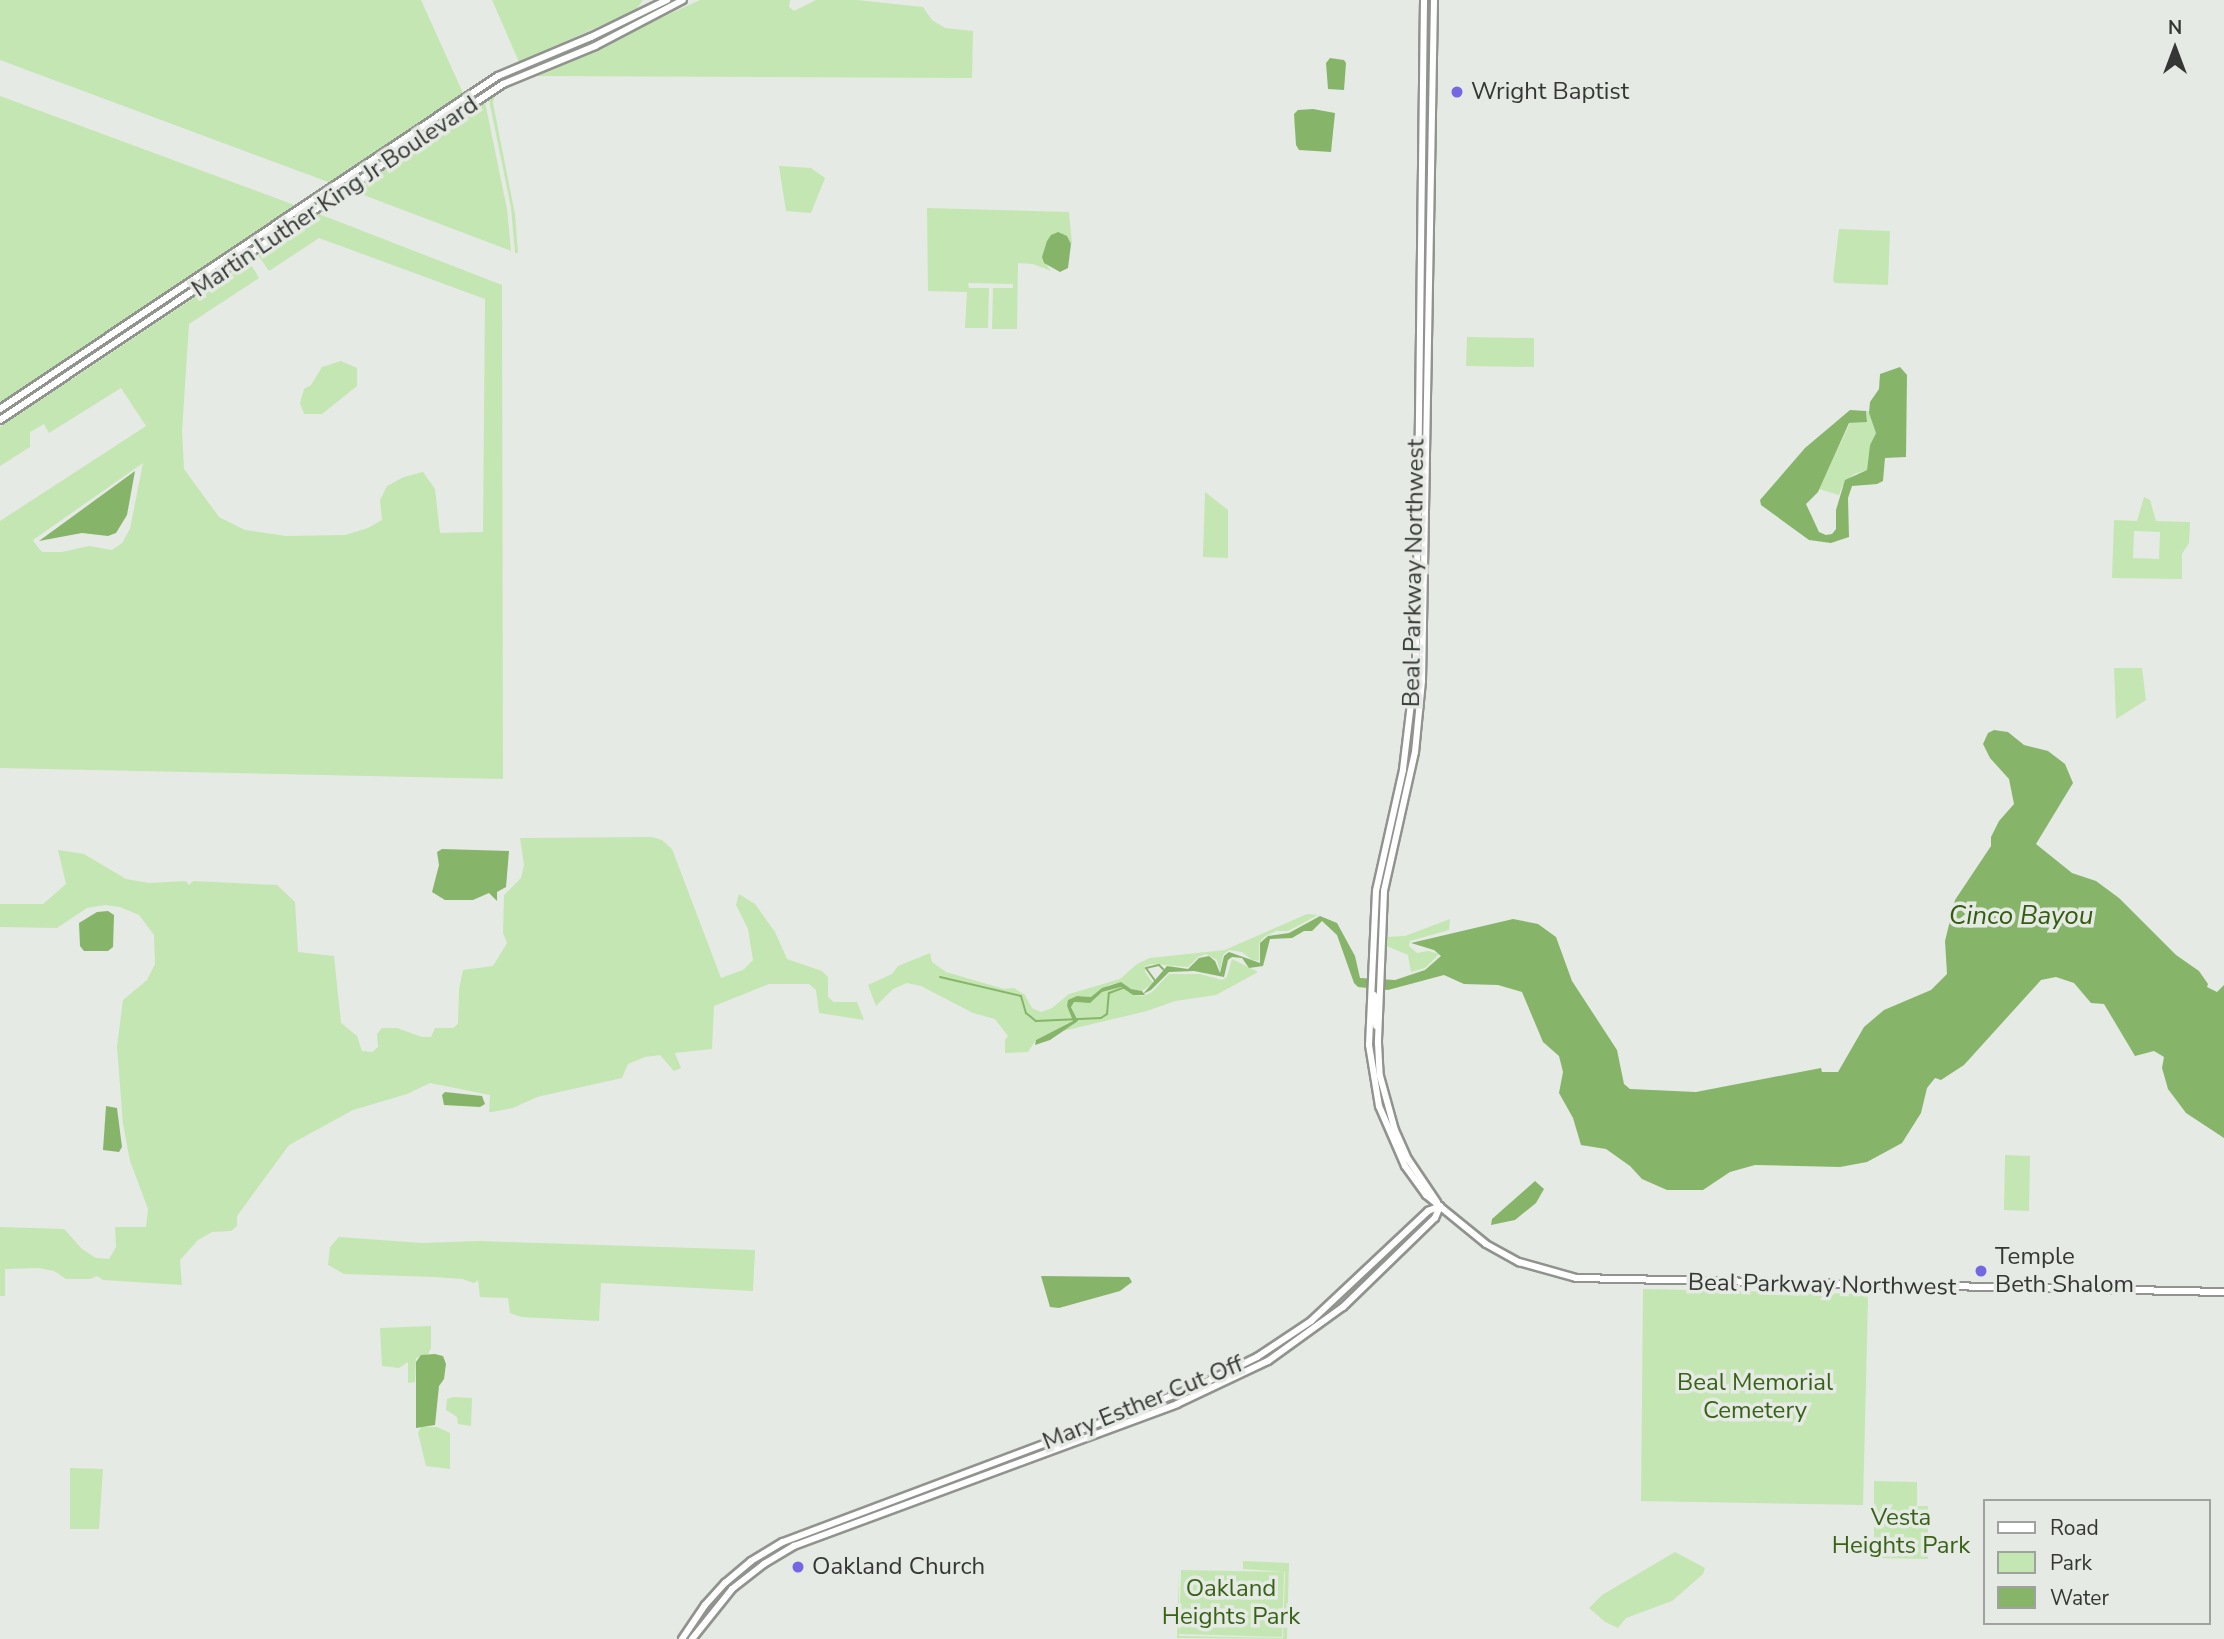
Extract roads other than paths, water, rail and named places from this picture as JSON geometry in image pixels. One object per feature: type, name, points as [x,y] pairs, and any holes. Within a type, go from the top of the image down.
[{"type":"main road","name":"Martin Luther King Jr Boulevard","points":[[0,409],[498,76],[591,37],[667,0]]},
{"type":"main road","name":"Martin Luther King Jr Boulevard","points":[[0,420],[503,84],[595,46],[684,0]]},
{"type":"main road","name":"Beal Parkway Northwest","points":[[1424,0],[1417,596],[1411,716],[1403,770],[1376,891],[1370,991],[1371,1068],[1382,1117],[1405,1166],[1426,1195],[1472,1235],[1500,1252],[1539,1269],[1581,1279],[2224,1292]]},
{"type":"main road","name":"Beal Parkway Northwest","points":[[1434,0],[1422,685],[1415,752],[1384,891],[1378,1030],[1380,1076],[1399,1140],[1440,1206]]},
{"type":"main road","points":[[1418,428],[1427,419],[1419,401]]},
{"type":"main road","points":[[1417,596],[1422,599],[1424,606]]},
{"type":"main road","points":[[1370,991],[1374,996],[1374,1021],[1378,1030]]},
{"type":"main road","points":[[1382,1117],[1399,1140]]},
{"type":"main road","points":[[1426,1195],[1426,1213]]},
{"type":"main road","name":"Mary Esther Cut Off","points":[[681,1639],[705,1605],[725,1583],[771,1548],[811,1529],[1200,1385],[1253,1359],[1311,1321],[1426,1213],[1440,1206]]},
{"type":"main road","name":"Mary Esther Cut Off","points":[[692,1639],[732,1589],[776,1556],[810,1539],[1177,1404],[1245,1374],[1306,1336],[1368,1283],[1434,1218],[1440,1206]]},
{"type":"main road","points":[[1368,1283],[1373,1265]]},
{"type":"main road","points":[[1076,1432],[1079,1440]]},
{"type":"main road","points":[[771,1548],[776,1556]]},
{"type":"water","points":[[1330,58],[1344,60],[1346,63],[1344,90],[1328,89],[1326,63]]},
{"type":"water","points":[[1313,109],[1335,113],[1331,152],[1299,150],[1296,145],[1294,114],[1298,110]]},
{"type":"water","points":[[1058,232],[1067,236],[1071,244],[1068,268],[1060,272],[1044,263],[1042,257],[1047,241],[1051,235]]},
{"type":"water","points":[[1900,367],[1907,375],[1906,457],[1885,458],[1883,481],[1852,486],[1848,498],[1849,537],[1831,543],[1809,540],[1761,505],[1760,500],[1805,448],[1850,410],[1866,411],[1867,422],[1849,423],[1818,492],[1806,504],[1819,532],[1832,534],[1836,529],[1836,510],[1845,480],[1867,470],[1870,445],[1876,433],[1869,413],[1870,402],[1879,389],[1880,374]]},
{"type":"water","points":[[135,471],[127,515],[116,533],[108,536],[82,533],[39,541]]},
{"type":"water","name":"Cinco Bayou","points":[[1994,730],[2008,732],[2024,745],[2048,751],[2065,764],[2073,783],[2036,844],[2072,873],[2096,881],[2119,898],[2176,955],[2199,971],[2208,984],[2207,987],[2217,992],[2224,985],[2224,1138],[2186,1113],[2168,1089],[2162,1068],[2164,1057],[2154,1051],[2135,1056],[2104,1004],[2091,1003],[2074,983],[2056,977],[2041,980],[1964,1065],[1941,1080],[1935,1078],[1927,1088],[1921,1113],[1902,1143],[1867,1162],[1840,1167],[1755,1165],[1730,1172],[1703,1190],[1667,1190],[1642,1179],[1630,1166],[1606,1149],[1581,1145],[1573,1118],[1559,1093],[1563,1072],[1559,1056],[1543,1042],[1522,992],[1498,985],[1464,984],[1444,975],[1388,990],[1358,987],[1354,983],[1337,935],[1322,921],[1312,931],[1304,931],[1292,938],[1270,939],[1263,966],[1249,968],[1242,958],[1232,957],[1228,960],[1224,977],[1194,971],[1169,972],[1151,990],[1143,994],[1167,966],[1188,969],[1199,958],[1209,956],[1215,961],[1220,973],[1224,956],[1229,952],[1260,963],[1260,943],[1268,936],[1289,933],[1320,916],[1337,923],[1355,956],[1360,978],[1395,980],[1425,970],[1441,956],[1434,950],[1411,943],[1513,919],[1538,924],[1556,937],[1572,981],[1617,1050],[1624,1084],[1630,1089],[1696,1092],[1821,1068],[1822,1072],[1838,1072],[1864,1027],[1884,1010],[1931,990],[1947,974],[1945,941],[1955,900],[1991,846],[1991,837],[1999,821],[2014,804],[2009,779],[1990,758],[1983,744],[1988,733]]},
{"type":"water","points":[[442,849],[509,851],[506,887],[497,892],[497,901],[489,893],[473,900],[445,900],[432,892],[439,865],[437,852]]},
{"type":"water","points":[[108,911],[114,915],[113,947],[108,951],[84,951],[80,946],[79,923],[97,912]]},
{"type":"water","points":[[1121,982],[1145,995],[1133,995],[1121,987],[1102,992],[1090,1003],[1074,1002],[1071,1007],[1078,1021],[1050,1040],[1035,1045],[1036,1040],[1073,1021],[1067,1006],[1068,1000],[1077,996],[1091,997],[1102,988]]},
{"type":"water","points":[[445,1092],[482,1096],[485,1104],[480,1107],[444,1105],[442,1095]]},
{"type":"water","points":[[106,1106],[117,1108],[122,1147],[119,1152],[103,1150]]},
{"type":"water","points":[[1535,1181],[1544,1189],[1536,1203],[1515,1220],[1491,1225],[1492,1219]]},
{"type":"water","points":[[1041,1276],[1129,1277],[1132,1282],[1120,1291],[1059,1308],[1050,1307]]},
{"type":"water","points":[[421,1355],[443,1356],[446,1364],[444,1379],[439,1386],[435,1425],[416,1428],[416,1362]]},
{"type":"waterway","points":[[1156,982],[1146,968],[1159,965],[1163,969]]},
{"type":"waterway","points":[[940,977],[1021,996],[1026,1013],[1036,1021],[1101,1018],[1107,1014],[1109,993],[1123,988]]},
{"type":"place","name":"Wright Baptist","points":[[1457,92]]},
{"type":"place","name":"Temple Beth Shalom","points":[[1981,1271]]},
{"type":"place","name":"Oakland Church","points":[[798,1567]]},
{"type":"park label","name":"Beal Memorial Cemetery","points":[[1755,1397]]},
{"type":"park label","name":"Vesta Heights Park","points":[[1901,1532]]},
{"type":"park label","name":"Oakland Heights Park","points":[[1231,1603]]}]
